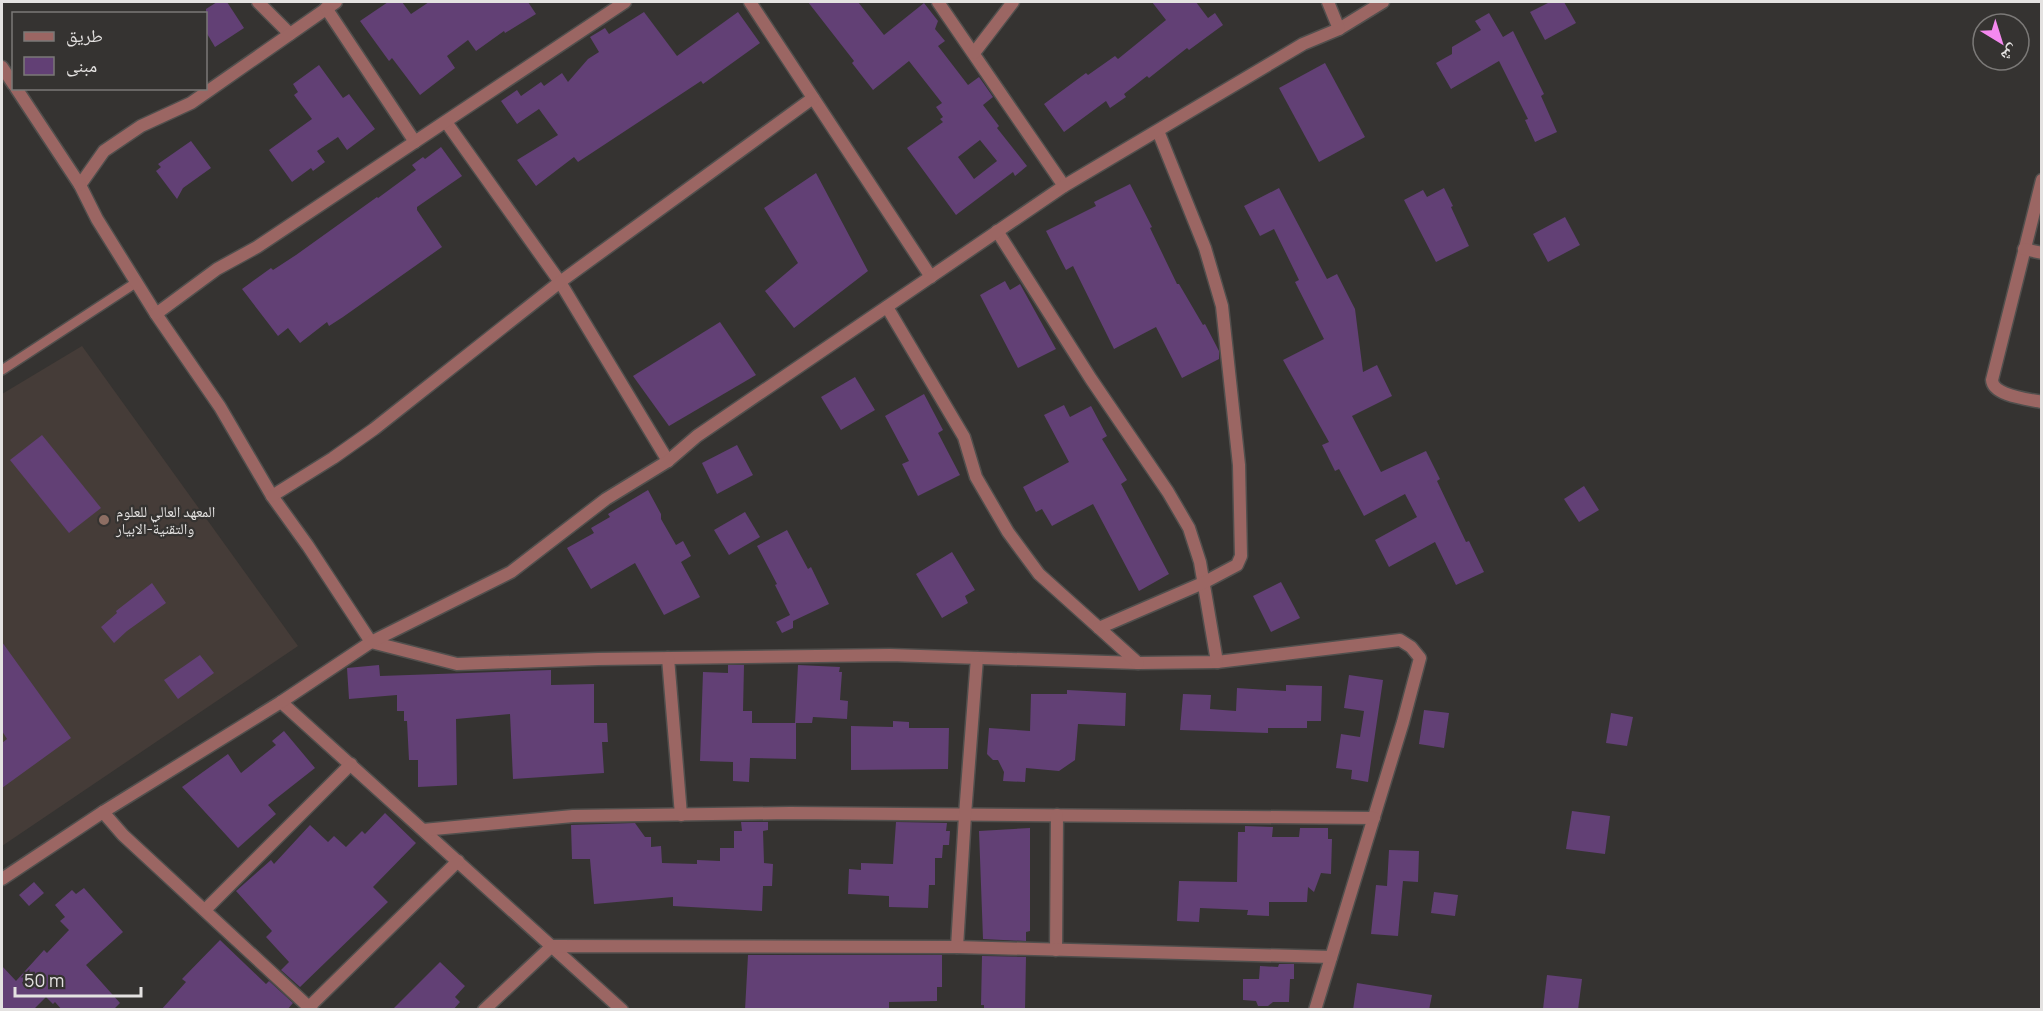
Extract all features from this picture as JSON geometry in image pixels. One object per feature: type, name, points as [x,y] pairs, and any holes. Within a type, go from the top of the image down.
[{"type":"street","points":[[258,2],[290,34]]},
{"type":"street","points":[[156,314],[217,269],[257,248],[625,2]]},
{"type":"street","points":[[750,2],[931,277]]},
{"type":"street","points":[[938,2],[1064,186]]},
{"type":"street","points":[[974,53],[1013,2]]},
{"type":"street","points":[[1328,2],[1340,29]]},
{"type":"street","points":[[2,879],[103,812],[281,702],[371,642],[511,572],[606,499],[668,461],[697,436],[1064,186],[1303,44],[1340,29],[1383,2]]},
{"type":"street","points":[[80,185],[104,151],[141,126],[191,104],[331,5],[416,142]]},
{"type":"street","points":[[2,67],[12,82]]},
{"type":"street","points":[[17,90],[80,185],[97,219],[156,314],[220,407],[272,496],[371,642],[457,664],[890,655],[1138,663],[1217,662],[1400,640],[1411,647],[1420,658],[1404,722],[1315,1010]]},
{"type":"street","points":[[272,496],[374,429],[560,282],[813,98]]},
{"type":"street","points":[[446,122],[560,282],[668,461]]},
{"type":"street","points":[[1099,628],[1203,583],[1237,565],[1241,556],[1239,465],[1222,306],[1206,248],[1158,131]]},
{"type":"street","points":[[2042,180],[1992,380],[1992,386],[1998,392],[2042,402]]},
{"type":"street","points":[[997,231],[1091,379],[1168,492],[1189,528],[1200,562],[1217,662]]},
{"type":"street","points":[[2024,249],[2042,253]]},
{"type":"street","points":[[886,307],[964,437],[976,477],[1008,532],[1039,574],[1138,663]]},
{"type":"street","points":[[668,658],[681,815]]},
{"type":"street","points":[[957,947],[964,815],[977,658]]},
{"type":"street","points":[[281,702],[622,1010]]},
{"type":"street","points":[[205,910],[351,764]]},
{"type":"street","points":[[103,812],[123,835],[311,1008],[458,861]]},
{"type":"street","points":[[423,830],[573,816],[790,813],[1374,818]]},
{"type":"street","points":[[1056,950],[1057,815]]},
{"type":"street","points":[[484,1010],[552,946],[957,947],[1331,957]]},
{"type":"lane","points":[[2,370],[137,282]]},
{"type":"shaded area","name":"المعهد العالي للعلوم والتقنية-الابيار","points":[[82,346],[298,646],[2,846],[2,394]]},
{"type":"building","points":[[217,2],[227,2],[244,28],[215,47],[207,34],[206,9]]},
{"type":"building","points":[[388,2],[402,2],[411,14],[429,2],[528,2],[536,14],[505,33],[504,31],[476,51],[468,40],[447,56],[455,68],[420,95],[392,58],[389,61],[360,21]]},
{"type":"building","points":[[808,2],[858,2],[884,35],[924,3],[938,21],[935,29],[945,41],[938,46],[968,85],[979,77],[993,97],[983,105],[999,126],[997,128],[1027,166],[1015,176],[1013,172],[956,215],[907,148],[943,122],[940,119],[943,117],[936,107],[942,103],[909,61],[873,90],[852,63],[854,61]],"holes":[[[980,140],[997,161],[974,179],[958,157]]]},
{"type":"building","points":[[1152,2],[1196,2],[1208,18],[1215,13],[1223,25],[1189,50],[1187,48],[1149,78],[1147,76],[1124,94],[1126,97],[1110,108],[1106,101],[1064,132],[1044,104],[1086,73],[1088,75],[1115,56],[1118,59],[1166,20]]},
{"type":"building","points":[[1550,2],[1564,2],[1576,23],[1545,40],[1530,12]]},
{"type":"building","points":[[644,12],[677,56],[738,12],[760,43],[703,84],[701,81],[578,162],[574,157],[536,186],[517,160],[558,135],[539,109],[517,124],[501,101],[517,90],[521,96],[541,82],[544,86],[562,73],[568,82],[588,59],[599,52],[590,37],[605,28],[609,34]]},
{"type":"building","points":[[1489,13],[1503,37],[1513,31],[1544,94],[1541,96],[1557,132],[1535,142],[1525,120],[1528,119],[1499,61],[1451,89],[1436,63],[1452,54],[1452,47],[1481,30],[1475,21]]},
{"type":"building","points":[[1325,63],[1365,137],[1319,162],[1279,88]]},
{"type":"building","points":[[319,65],[343,98],[349,94],[375,129],[347,150],[338,137],[317,151],[325,162],[313,171],[311,168],[292,182],[269,150],[312,119],[294,95],[298,92],[293,84]]},
{"type":"building","points":[[191,141],[211,168],[183,188],[177,199],[156,171],[161,167],[158,164]]},
{"type":"building","points":[[441,147],[462,176],[417,207],[417,210],[442,247],[343,317],[329,326],[327,322],[300,343],[288,328],[278,336],[242,289],[378,198],[416,170],[412,165]]},
{"type":"building","points":[[816,173],[868,271],[794,328],[765,291],[798,263],[764,208]]},
{"type":"building","points":[[1130,184],[1177,284],[1203,325],[1205,324],[1219,351],[1219,359],[1182,378],[1156,327],[1114,349],[1073,266],[1066,270],[1046,231],[1096,206],[1094,202]]},
{"type":"building","points":[[1279,188],[1327,279],[1337,274],[1355,309],[1363,372],[1377,365],[1392,396],[1352,416],[1381,472],[1426,451],[1440,479],[1437,481],[1466,542],[1469,541],[1484,572],[1456,585],[1435,542],[1389,567],[1375,540],[1417,517],[1405,494],[1364,516],[1339,469],[1335,471],[1322,445],[1329,442],[1283,360],[1324,339],[1295,282],[1299,280],[1274,229],[1260,236],[1244,206]]},
{"type":"building","points":[[1444,188],[1469,246],[1436,262],[1404,200],[1423,190],[1427,197]]},
{"type":"building","points":[[1565,217],[1580,245],[1548,262],[1533,234]]},
{"type":"building","points":[[1005,281],[1010,290],[1020,284],[1056,349],[1018,368],[980,295]]},
{"type":"building","points":[[720,322],[756,375],[669,426],[633,376]]},
{"type":"building","points":[[855,377],[875,410],[841,430],[821,397]]},
{"type":"building","points":[[924,394],[943,430],[938,433],[960,475],[918,496],[902,464],[909,461],[885,416]]},
{"type":"building","points":[[1064,405],[1070,417],[1091,406],[1107,436],[1102,439],[1127,480],[1121,484],[1169,574],[1139,591],[1093,504],[1052,526],[1042,509],[1036,512],[1023,487],[1069,462],[1044,415]]},
{"type":"building","points":[[42,435],[101,508],[69,533],[10,460]]},
{"type":"building","points":[[737,445],[753,475],[717,494],[702,463]]},
{"type":"building","points":[[1584,486],[1599,510],[1579,522],[1564,499]]},
{"type":"building","points":[[648,490],[676,545],[683,541],[691,556],[681,562],[700,597],[664,615],[635,563],[591,589],[567,548],[594,533],[591,528],[610,517],[608,514]]},
{"type":"building","points":[[745,512],[760,537],[729,555],[714,530]]},
{"type":"building","points":[[787,530],[808,569],[811,567],[829,604],[793,621],[793,628],[782,633],[776,622],[790,615],[757,546]]},
{"type":"building","points":[[952,552],[975,590],[965,596],[968,603],[942,618],[916,574]]},
{"type":"building","points":[[1281,582],[1300,618],[1271,632],[1253,596]]},
{"type":"building","points":[[152,583],[166,603],[114,643],[101,627],[117,613],[116,611]]},
{"type":"building","points":[[2,642],[71,738],[2,788],[2,743],[7,739],[2,731]]},
{"type":"building","points":[[200,655],[214,673],[178,699],[164,680]]},
{"type":"building","points":[[379,665],[380,676],[551,670],[551,685],[594,684],[594,723],[607,723],[608,742],[602,742],[604,773],[513,779],[510,714],[456,719],[457,785],[418,787],[418,760],[409,760],[407,721],[404,721],[404,711],[397,711],[397,695],[349,699],[347,668]]},
{"type":"building","points":[[728,665],[744,665],[743,711],[752,711],[752,723],[796,723],[796,759],[750,758],[749,782],[733,781],[733,762],[700,761],[703,672],[728,673]]},
{"type":"building","points":[[798,665],[840,667],[839,672],[842,672],[840,700],[848,701],[847,719],[813,717],[812,723],[795,723]]},
{"type":"building","points":[[1349,675],[1383,680],[1368,782],[1351,779],[1352,770],[1336,768],[1341,734],[1360,737],[1364,711],[1344,708]]},
{"type":"building","points":[[1286,685],[1322,686],[1321,721],[1307,721],[1307,728],[1268,728],[1268,733],[1180,730],[1183,694],[1211,695],[1210,709],[1236,711],[1237,688],[1286,691]]},
{"type":"building","points":[[1067,690],[1126,693],[1125,726],[1078,724],[1075,760],[1059,771],[1026,768],[1025,782],[1003,781],[1004,772],[998,760],[993,760],[987,754],[989,728],[1030,731],[1031,694],[1067,694]]},
{"type":"building","points":[[1424,710],[1449,713],[1444,748],[1419,744]]},
{"type":"building","points":[[1611,713],[1633,717],[1627,746],[1606,743]]},
{"type":"building","points":[[893,721],[909,722],[909,728],[949,728],[948,769],[851,770],[851,726],[893,727]]},
{"type":"building","points":[[284,731],[315,768],[268,805],[276,814],[238,848],[182,787],[228,754],[241,773],[276,745],[272,741]]},
{"type":"building","points":[[1572,811],[1610,816],[1605,854],[1566,849]]},
{"type":"building","points":[[385,813],[416,843],[373,887],[388,902],[300,987],[281,970],[289,962],[266,937],[272,931],[236,891],[271,860],[274,864],[310,825],[328,842],[334,836],[346,847],[362,831],[365,834]]},
{"type":"building","points":[[741,822],[768,822],[768,830],[763,831],[764,863],[773,864],[772,886],[763,886],[762,911],[673,906],[673,897],[594,904],[590,859],[572,859],[571,825],[635,823],[645,837],[651,837],[651,847],[661,846],[662,863],[697,864],[697,860],[720,861],[720,848],[734,848],[734,831],[742,831]]},
{"type":"building","points":[[896,822],[947,823],[946,831],[950,831],[949,845],[943,845],[942,858],[935,858],[935,885],[929,885],[928,908],[889,907],[889,896],[848,894],[849,869],[861,870],[861,863],[893,864]]},
{"type":"building","points":[[1245,826],[1273,827],[1272,837],[1299,837],[1300,828],[1328,828],[1328,839],[1332,839],[1331,874],[1321,873],[1314,892],[1308,887],[1307,902],[1269,902],[1269,916],[1247,915],[1248,910],[1200,908],[1199,922],[1177,921],[1179,881],[1237,882],[1238,832],[1245,832]]},
{"type":"building","points":[[1030,828],[1030,931],[1026,932],[1026,941],[983,939],[979,831]]},
{"type":"building","points":[[1389,850],[1419,851],[1418,882],[1403,881],[1398,936],[1371,934],[1376,885],[1387,886]]},
{"type":"building","points":[[34,882],[44,893],[29,906],[19,895]]},
{"type":"building","points":[[84,888],[123,932],[86,965],[120,1003],[113,1010],[62,1010],[46,997],[33,1010],[2,1010],[2,966],[16,981],[44,950],[47,953],[69,930],[60,921],[65,917],[55,905],[72,890],[76,894]]},
{"type":"building","points":[[1434,892],[1458,895],[1455,916],[1431,913]]},
{"type":"building","points":[[220,940],[266,984],[269,981],[293,1003],[287,1010],[161,1010],[186,982],[182,979]]},
{"type":"building","points":[[748,955],[942,955],[942,987],[937,987],[937,1001],[889,1002],[889,1010],[745,1010]]},
{"type":"building","points":[[982,956],[1026,957],[1025,1010],[984,1010],[984,1005],[981,1005]]},
{"type":"building","points":[[440,962],[465,986],[455,997],[460,1002],[453,1010],[392,1010]]},
{"type":"building","points":[[1279,964],[1294,964],[1294,979],[1290,979],[1289,1002],[1273,1002],[1268,1006],[1258,1006],[1256,1001],[1243,1000],[1243,979],[1259,979],[1260,966],[1278,967]]},
{"type":"building","points":[[1547,975],[1582,979],[1578,1010],[1543,1009]]},
{"type":"building","points":[[1357,983],[1432,995],[1429,1010],[1353,1010]]},
{"type":"place","name":"المعهد العالي للعلوم والتقنية-الابيار","points":[[104,520]]}]
